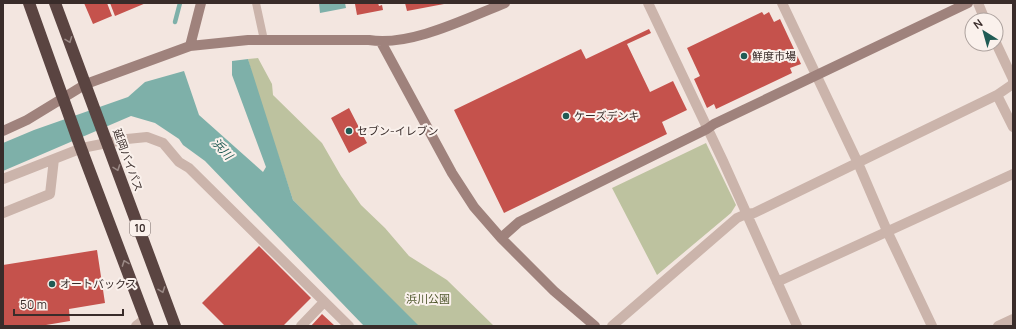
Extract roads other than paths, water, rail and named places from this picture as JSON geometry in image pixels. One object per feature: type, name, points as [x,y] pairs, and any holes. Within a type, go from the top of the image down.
[{"type":"highway","name":"10","points":[[28,3],[143,324]]},
{"type":"highway","name":"延岡バイパス","points":[[56,3],[175,326]]},
{"type":"street","points":[[190,46],[201,3]]},
{"type":"street","points":[[3,131],[27,120],[86,84],[190,46],[248,40],[370,40],[381,42],[411,38],[442,28],[505,3]]},
{"type":"street","points":[[648,3],[797,326]]},
{"type":"street","points":[[782,3],[858,163],[888,232],[932,326]]},
{"type":"street","points":[[502,238],[519,222],[707,129],[714,124],[968,3]]},
{"type":"street","points":[[381,42],[452,173],[474,207],[554,291],[595,326]]},
{"type":"street","points":[[612,326],[737,218],[746,214],[754,213],[858,163],[997,95],[1013,84],[1013,79],[1000,52]]},
{"type":"street","points":[[997,95],[1013,127]]},
{"type":"street","points":[[3,179],[54,159],[80,145],[147,137],[163,143],[179,162],[189,168],[349,326]]},
{"type":"street","points":[[3,213],[50,194],[54,159]]},
{"type":"street","points":[[777,282],[1013,174]]},
{"type":"street","points":[[301,326],[324,302]]},
{"type":"street","points":[[998,326],[1013,319]]},
{"type":"lane","points":[[256,3],[264,40]]},
{"type":"water","points":[[319,3],[345,3],[346,8],[320,13]]},
{"type":"water","name":"浜川","points":[[248,59],[293,200],[419,326],[364,326],[205,161],[183,145],[179,139],[155,123],[131,116],[3,171],[3,143],[34,130],[128,97],[145,82],[184,71],[199,115],[263,172],[266,167],[232,75],[232,61]]},
{"type":"waterway","points":[[175,22],[180,3]]},
{"type":"place","name":"鮮度市場","points":[[744,56]]},
{"type":"place","name":"ケーズデンキ","points":[[566,116]]},
{"type":"place","name":"セブン-イレブン","points":[[349,131]]},
{"type":"place","name":"オートバックス","points":[[52,284]]},
{"type":"park label","name":"浜川公園","points":[[428,299]]}]
